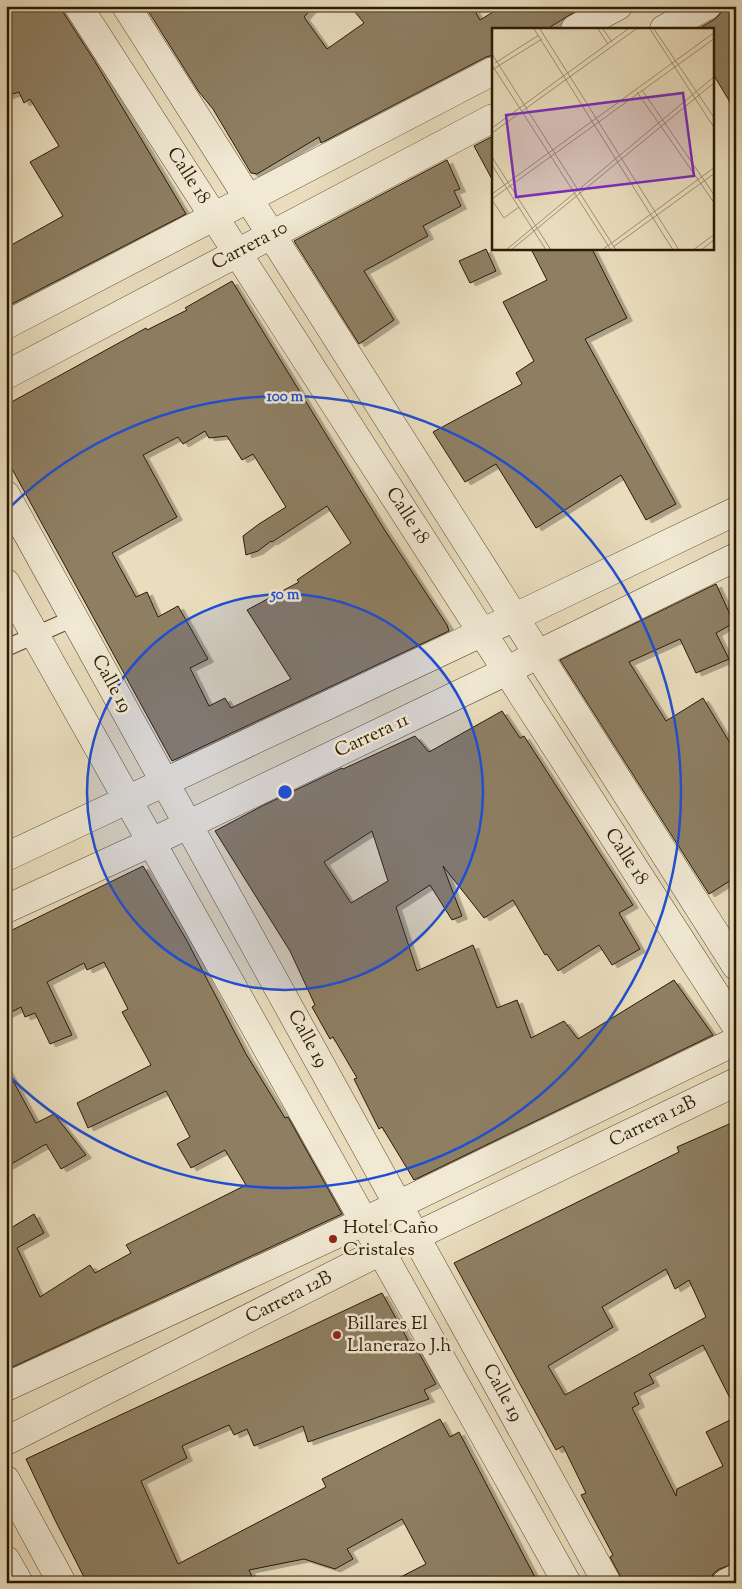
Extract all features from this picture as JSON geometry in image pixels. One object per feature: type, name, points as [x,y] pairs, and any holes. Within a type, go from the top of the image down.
[{"type":"street","name":"Calle 18","points":[[78,6],[736,1026]]},
{"type":"street","name":"Calle 18","points":[[126,6],[736,966]]},
{"type":"street","points":[[577,28],[618,6]]},
{"type":"street","points":[[666,28],[706,6]]},
{"type":"street","points":[[6,325],[492,72]]},
{"type":"street","name":"Carrera 10","points":[[6,375],[492,119]]},
{"type":"street","points":[[70,292],[86,333]]},
{"type":"street","name":"Calle 19","points":[[6,495],[607,1583]]},
{"type":"street","points":[[6,857],[736,511]]},
{"type":"street","name":"Carrera 11","points":[[6,909],[152,842],[507,671],[736,557]]},
{"type":"street","name":"Calle 19","points":[[6,583],[567,1583]]},
{"type":"street","name":"Carrera 12B","points":[[6,1387],[365,1221],[736,1041]]},
{"type":"street","name":"Carrera 12B","points":[[6,1441],[381,1251],[416,1236],[736,1082]]},
{"type":"street","points":[[307,1118],[338,1095]]},
{"type":"street","points":[[472,1413],[501,1391]]},
{"type":"street","points":[[6,1480],[62,1583]]},
{"type":"street","points":[[6,1560],[19,1583]]},
{"type":"street","points":[[726,1583],[736,1578]]},
{"type":"lane","points":[[6,648],[74,618]]},
{"type":"building","points":[[6,6],[59,6],[94,60],[186,214],[6,307],[6,248],[63,216],[30,162],[59,146],[30,99],[24,103],[19,92],[6,96]]},
{"type":"building","points":[[145,6],[314,6],[304,17],[327,49],[364,23],[350,6],[472,6],[480,20],[503,6],[584,6],[549,28],[492,28],[492,55],[321,143],[319,137],[257,174],[251,173],[213,109],[199,92]]},
{"type":"building","points":[[723,6],[736,6],[736,112],[714,76],[714,28],[700,28],[720,14]]},
{"type":"building","points":[[492,137],[492,179],[474,146]]},
{"type":"building","points":[[447,160],[460,189],[454,191],[461,206],[423,226],[428,236],[364,271],[394,320],[359,344],[294,241]]},
{"type":"building","points":[[486,249],[496,271],[470,283],[459,261]]},
{"type":"building","points":[[532,250],[593,250],[627,318],[585,339],[676,504],[646,520],[621,475],[536,528],[496,464],[465,482],[433,432],[522,384],[516,373],[534,361],[503,302],[547,280]]},
{"type":"building","points":[[232,281],[449,631],[172,761],[6,458],[6,405],[146,328],[147,330],[187,310],[185,308]],"holes":[[[205,431],[209,438],[227,436],[242,460],[253,454],[286,507],[243,536],[246,555],[258,551],[327,506],[351,543],[297,580],[299,582],[247,610],[291,679],[231,708],[225,698],[209,706],[190,668],[208,659],[178,606],[158,617],[147,592],[136,597],[112,553],[177,517],[143,455],[178,437],[183,444]]]},
{"type":"building","points":[[716,584],[734,623],[716,633],[729,659],[696,673],[680,639],[629,662],[666,721],[703,698],[736,753],[736,877],[709,894],[560,660]]},
{"type":"building","points":[[502,711],[520,738],[524,736],[633,905],[619,913],[640,949],[612,965],[599,945],[558,971],[547,954],[545,955],[513,900],[484,918],[443,866],[462,916],[452,920],[430,885],[396,907],[417,971],[473,945],[497,1008],[517,1000],[531,1038],[564,1021],[578,1039],[674,980],[713,1035],[414,1180],[382,1127],[379,1129],[354,1079],[357,1078],[333,1037],[330,1039],[312,1007],[315,1005],[290,951],[215,831],[262,806],[342,768],[415,736],[429,752]],"holes":[[[372,831],[388,881],[351,903],[324,862]]]},
{"type":"building","points":[[143,866],[186,939],[246,1054],[285,1118],[288,1117],[342,1214],[6,1370],[6,1224],[9,1229],[34,1214],[44,1233],[17,1248],[40,1297],[90,1265],[95,1273],[131,1253],[126,1245],[246,1185],[225,1150],[191,1168],[177,1144],[190,1137],[166,1091],[88,1128],[77,1103],[151,1065],[122,1012],[128,1009],[104,962],[87,970],[84,963],[47,982],[72,1035],[50,1044],[35,1013],[25,1017],[21,1007],[6,1015],[6,933]]},
{"type":"building","points":[[6,1068],[36,1123],[54,1114],[86,1155],[61,1169],[46,1144],[6,1167]]},
{"type":"building","points":[[736,1121],[736,1410],[703,1345],[649,1374],[654,1383],[634,1393],[639,1404],[632,1408],[676,1496],[677,1489],[723,1466],[706,1432],[736,1417],[736,1563],[719,1569],[713,1574],[712,1578],[703,1583],[624,1583],[610,1557],[613,1555],[581,1495],[586,1493],[563,1446],[556,1450],[454,1263],[679,1152],[677,1147]],"holes":[[[666,1269],[675,1289],[689,1280],[706,1317],[565,1395],[548,1366],[613,1327],[602,1307]]]},
{"type":"building","points":[[382,1293],[409,1342],[412,1340],[436,1384],[424,1390],[429,1399],[308,1442],[303,1426],[254,1446],[247,1429],[234,1435],[229,1425],[182,1446],[187,1458],[141,1481],[178,1564],[326,1487],[322,1479],[440,1419],[450,1437],[459,1432],[538,1583],[389,1583],[426,1564],[402,1519],[347,1549],[353,1559],[335,1569],[304,1559],[249,1570],[255,1583],[87,1583],[26,1459]]},
{"type":"place","name":"Hotel Caño Cristales","points":[[333,1239]]},
{"type":"place","name":"Billares El Llanerazo J.h","points":[[337,1335]]}]
